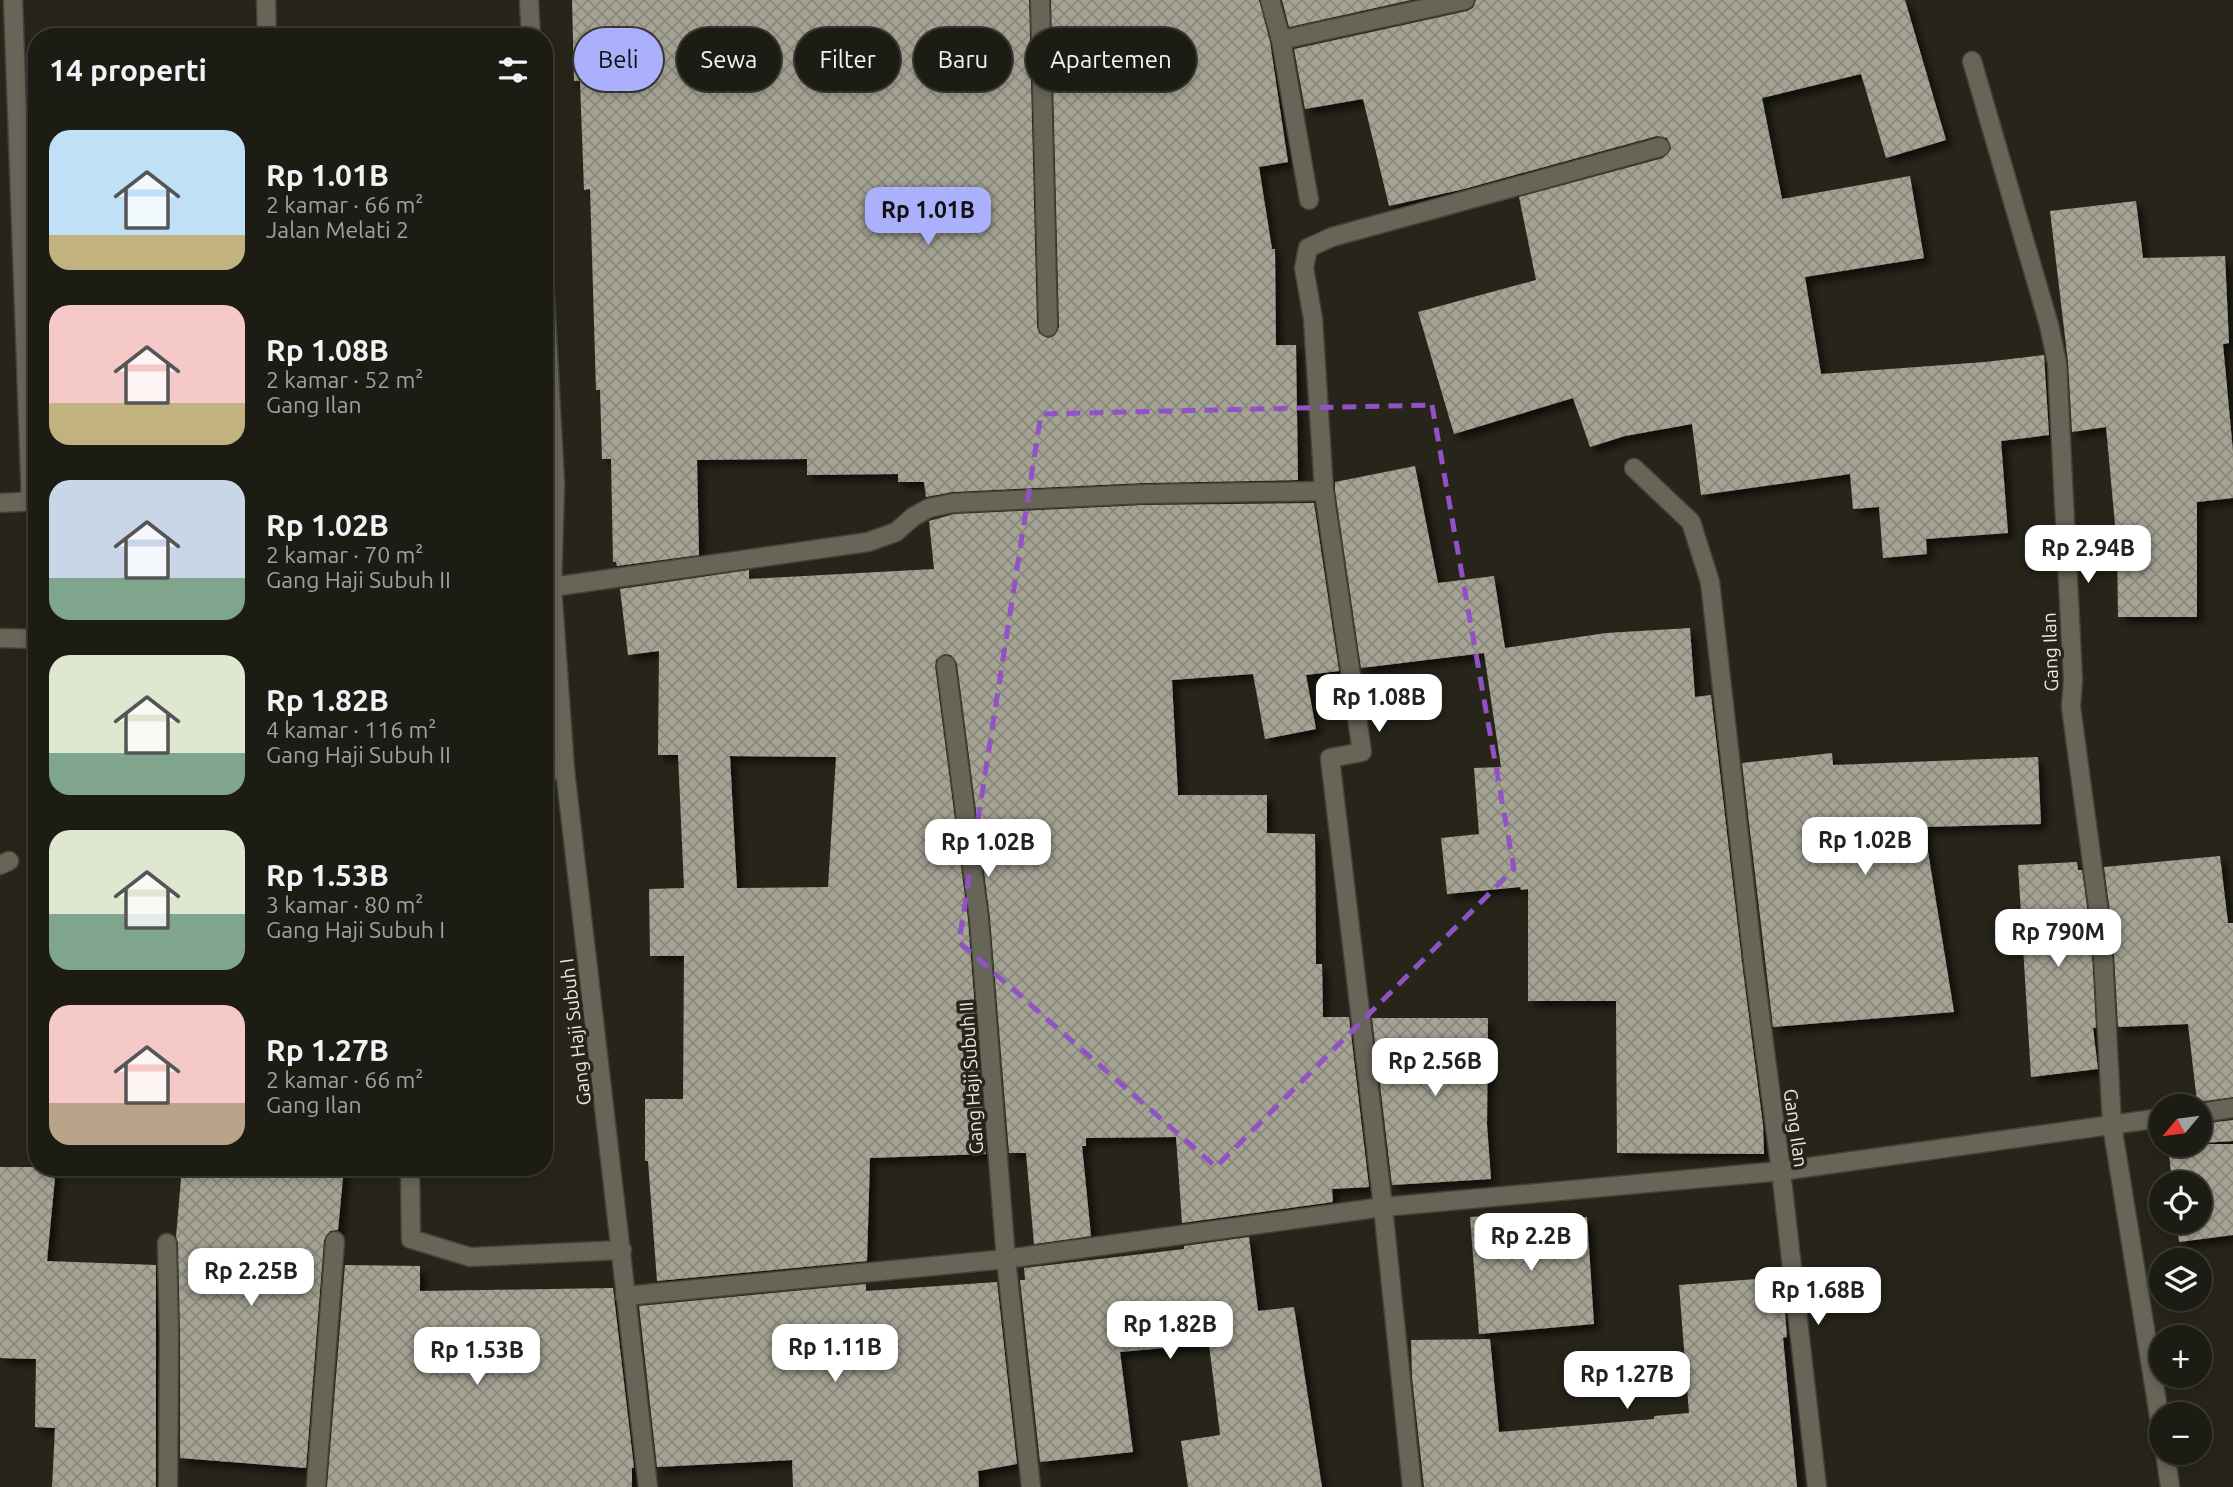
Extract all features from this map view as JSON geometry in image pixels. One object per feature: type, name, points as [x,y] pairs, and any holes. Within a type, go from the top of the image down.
[{"type":"street","points":[[13,0],[28,358]]},
{"type":"street","points":[[266,0],[267,28]]},
{"type":"street","points":[[529,0],[531,28]]},
{"type":"street","points":[[1040,0],[1048,327]]},
{"type":"street","points":[[1270,0],[1280,40],[1309,200]]},
{"type":"street","points":[[1280,40],[1465,0]]},
{"type":"street","name":"Gang Ilan","points":[[1972,61],[2049,325],[2057,363],[2073,680],[2071,707],[2102,936],[2112,1125],[2157,1402]]},
{"type":"street","points":[[1412,1487],[1383,1207],[1330,758],[1362,752],[1324,491],[1313,319],[1304,268],[1308,248],[1332,237],[1660,147]]},
{"type":"street","name":"Gang Ilan","points":[[1634,468],[1691,522],[1710,582],[1817,1487]]},
{"type":"street","points":[[553,587],[868,542],[895,532],[912,517],[929,508],[953,503],[1144,494],[1324,491]]},
{"type":"street","points":[[0,503],[28,501]]},
{"type":"street","name":"Gang Haji Subuh I","points":[[553,601],[565,770],[648,1487]]},
{"type":"street","points":[[0,638],[28,639]]},
{"type":"street","name":"Gang Haji Subuh II","points":[[946,665],[979,919],[1006,1259],[1031,1487]]},
{"type":"street","points":[[553,770],[565,770]]},
{"type":"street","points":[[2212,1111],[2233,1108]]},
{"type":"street","points":[[625,1296],[1006,1259],[1383,1207],[1781,1171],[2149,1120]]},
{"type":"street","points":[[410,1176],[411,1239],[471,1257],[622,1250]]},
{"type":"street","points":[[316,1487],[335,1241]]},
{"type":"street","points":[[167,1243],[168,1487]]},
{"type":"street","points":[[2167,1465],[2171,1487]]},
{"type":"highlighted area","points":[[1432,405],[1514,869],[1216,1167],[959,942],[1041,414]]},
{"type":"building","points":[[572,0],[1029,0],[1026,91],[1031,91],[1037,327],[1039,333],[1048,338],[1054,336],[1059,327],[1053,91],[1196,91],[1196,28],[1052,28],[1051,0],[1259,0],[1270,42],[1288,162],[1259,167],[1272,249],[1275,249],[1276,345],[1296,345],[1298,480],[1143,483],[952,492],[926,497],[924,482],[898,482],[898,474],[807,475],[807,459],[697,460],[699,555],[617,566],[616,562],[613,562],[611,459],[602,459],[600,390],[596,390],[590,189],[584,190],[580,91],[663,91],[663,28],[574,28],[574,81]]},
{"type":"building","points":[[1282,0],[1411,0],[1289,27]]},
{"type":"building","points":[[1476,0],[1905,0],[1946,140],[1886,158],[1861,74],[1762,98],[1782,199],[1910,176],[1924,258],[1805,277],[1821,374],[2044,355],[2049,435],[2001,441],[2008,533],[1926,539],[1927,554],[1883,558],[1879,507],[1853,509],[1850,474],[1701,495],[1692,424],[1625,436],[1590,447],[1573,398],[1454,434],[1418,312],[1536,280],[1519,197],[1663,158],[1671,149],[1667,138],[1657,136],[1464,189],[1389,206],[1363,99],[1305,109],[1294,49],[1467,11],[1473,8]]},
{"type":"building","points":[[2136,201],[2143,258],[2225,256],[2229,343],[2223,344],[2233,452],[2233,498],[2197,502],[2197,617],[2118,617],[2117,546],[2106,427],[2072,432],[2068,362],[2050,211]]},
{"type":"building","points":[[1415,466],[1438,583],[1494,576],[1505,648],[1606,633],[1690,628],[1695,697],[1711,695],[1763,1125],[1764,1154],[1617,1153],[1616,1001],[1528,1001],[1528,889],[1521,890],[1520,887],[1447,894],[1441,838],[1479,834],[1474,768],[1501,767],[1484,653],[1361,668],[1335,490],[1335,482]]},
{"type":"building","points":[[1314,503],[1339,671],[1306,675],[1316,729],[1265,739],[1253,674],[1172,680],[1178,795],[1267,795],[1267,833],[1315,834],[1316,964],[1322,964],[1323,1017],[1349,1017],[1369,1187],[1332,1189],[1333,1202],[1182,1223],[1176,1137],[1086,1138],[1086,1146],[1082,1146],[1091,1236],[1034,1244],[1026,1153],[1009,1153],[990,918],[957,664],[951,655],[944,654],[936,660],[935,666],[968,920],[986,1154],[870,1158],[867,1261],[657,1281],[648,1161],[645,1161],[645,1099],[683,1099],[684,956],[650,956],[649,889],[684,888],[678,755],[658,755],[659,651],[628,655],[620,589],[749,570],[749,579],[934,569],[929,521],[954,514],[1144,505]],"holes":[[[730,756],[836,757],[828,887],[737,888]]]},
{"type":"building","points":[[1832,753],[1833,765],[2038,757],[2041,824],[1924,827],[1954,1012],[1773,1027],[1742,763]]},
{"type":"building","points":[[2220,856],[2228,923],[2233,923],[2233,1097],[2212,1100],[2212,1094],[2196,1094],[2188,1024],[2118,1027],[2113,935],[2104,867]]},
{"type":"building","points":[[2077,862],[2078,870],[2082,870],[2091,937],[2096,1028],[2093,1028],[2098,1069],[2031,1077],[2018,865]]},
{"type":"building","points":[[1372,1018],[1488,1018],[1487,1125],[1491,1179],[1392,1185]]},
{"type":"building","points":[[2233,1120],[2233,1141],[2212,1142],[2212,1123]]},
{"type":"building","points":[[2212,1144],[2233,1144],[2233,1235],[2179,1242],[2178,1234],[2212,1234],[2212,1171],[2171,1171],[2169,1157],[2212,1157]]},
{"type":"building","points":[[0,1167],[28,1167],[28,1176],[55,1176],[47,1261],[156,1265],[156,1487],[52,1487],[55,1428],[35,1427],[36,1359],[0,1358]]},
{"type":"building","points":[[181,1176],[343,1176],[338,1230],[330,1231],[324,1240],[306,1468],[180,1458],[180,1333],[176,1237]]},
{"type":"building","points":[[1531,1213],[1531,1220],[1587,1217],[1594,1324],[1479,1334],[1470,1217]]},
{"type":"building","points":[[1249,1237],[1258,1311],[1294,1307],[1322,1487],[1188,1487],[1181,1441],[1220,1435],[1209,1344],[1120,1352],[1133,1452],[1040,1462],[1020,1280],[1025,1280],[1024,1268],[1184,1249],[1184,1246]]},
{"type":"building","points":[[345,1265],[420,1266],[420,1291],[613,1288],[634,1468],[632,1487],[327,1487]]},
{"type":"building","points":[[1782,1277],[1787,1337],[1783,1338],[1797,1487],[1424,1487],[1412,1377],[1411,1340],[1490,1339],[1499,1432],[1654,1419],[1654,1416],[1689,1413],[1679,1285]]},
{"type":"building","points":[[997,1282],[1017,1464],[978,1471],[979,1487],[793,1487],[792,1460],[657,1467],[639,1306],[866,1284],[866,1291]]}]
